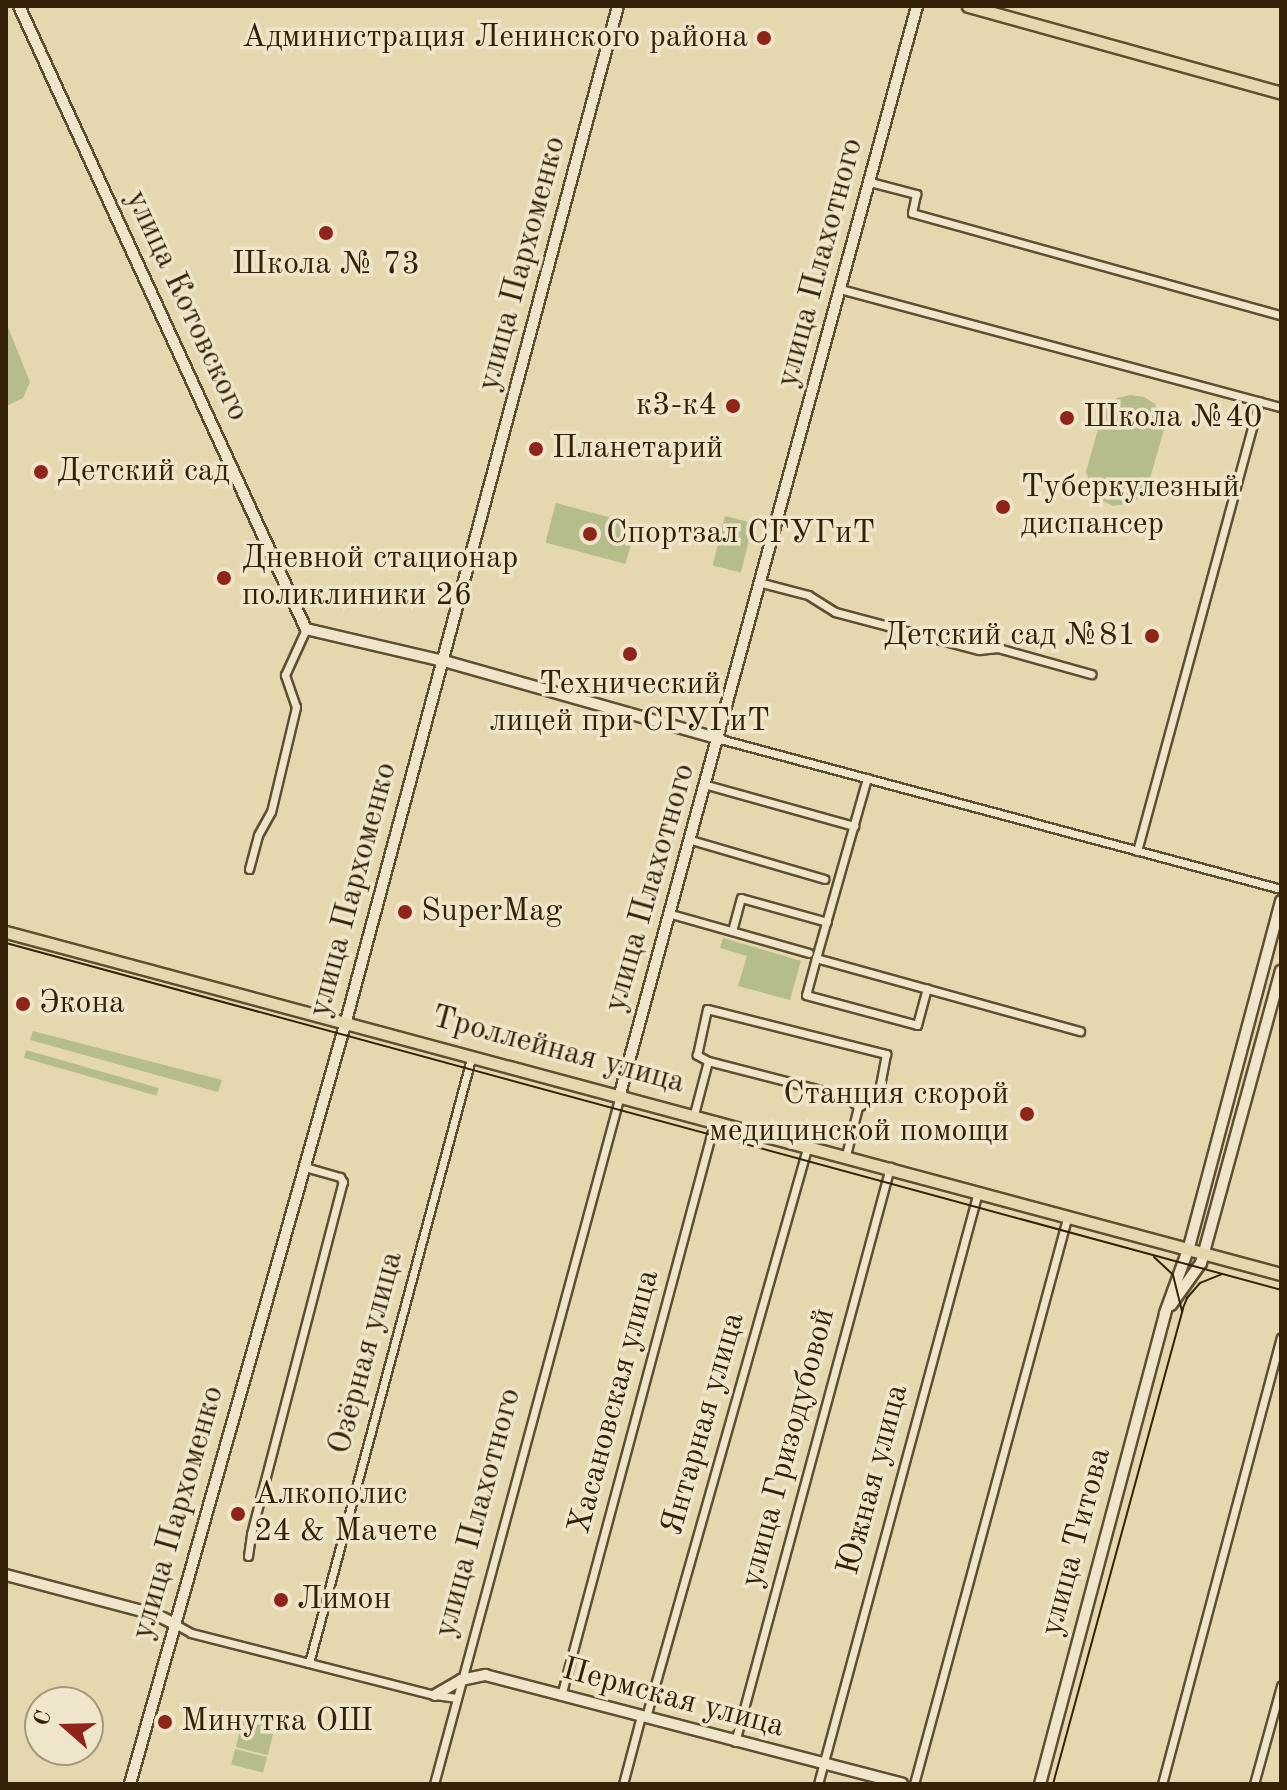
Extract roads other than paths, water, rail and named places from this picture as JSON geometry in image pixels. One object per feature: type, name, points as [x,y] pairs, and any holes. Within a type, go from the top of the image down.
[{"type":"main road","points":[[968,6],[1281,93]]},
{"type":"main road","name":"Троллейная улица","points":[[6,932],[979,1190],[1281,1274]]},
{"type":"street","name":"улица Котовского","points":[[19,6],[306,629]]},
{"type":"street","name":"улица Пархоменко","points":[[130,1784],[346,1021],[618,6]]},
{"type":"street","name":"улица Плахотного","points":[[434,1784],[917,6]]},
{"type":"street","points":[[870,182],[916,194],[912,213],[1281,315]]},
{"type":"street","points":[[840,289],[1281,407]]},
{"type":"street","points":[[1137,851],[1259,401]]},
{"type":"street","points":[[762,583],[808,595],[835,612],[979,650],[998,648],[1091,674]]},
{"type":"street","points":[[249,869],[258,835],[271,812],[296,707],[285,675],[306,629],[444,661],[720,739],[1281,889]]},
{"type":"street","points":[[867,778],[806,995],[917,1025],[927,988]]},
{"type":"street","points":[[707,785],[854,826]]},
{"type":"street","points":[[691,840],[824,879]]},
{"type":"street","points":[[732,931],[741,898],[827,922]]},
{"type":"street","name":"улица Титова","points":[[1040,1784],[1165,1313],[1189,1247],[1281,901]]},
{"type":"street","points":[[671,914],[809,953]]},
{"type":"street","points":[[816,958],[1080,1031]]},
{"type":"street","name":"улица Титова","points":[[1165,1313],[1198,1268],[1205,1252],[1281,971]]},
{"type":"street","points":[[846,1155],[858,1107],[878,1096],[886,1054],[707,1009],[697,1055],[708,1061],[848,1097],[858,1107]]},
{"type":"street","name":"Озёрная улица","points":[[309,1663],[472,1055]]},
{"type":"street","points":[[694,1114],[708,1061]]},
{"type":"street","name":"Хасановская улица","points":[[561,1696],[715,1120]]},
{"type":"street","name":"Янтарная улица","points":[[623,1784],[808,1145]]},
{"type":"street","points":[[248,1556],[343,1182],[340,1177],[304,1167]]},
{"type":"street","name":"улица Гризодубовой","points":[[735,1742],[890,1167]]},
{"type":"street","name":"Южная улица","points":[[818,1784],[972,1206],[979,1190]]},
{"type":"street","points":[[914,1784],[1068,1214]]},
{"type":"street","points":[[1162,1784],[1281,1338]]},
{"type":"street","points":[[6,1575],[157,1615],[191,1633],[457,1698]]},
{"type":"street","name":"Пермская улица","points":[[435,1695],[461,1680],[485,1675],[902,1784]]},
{"type":"street","points":[[1254,1784],[1281,1686]]},
{"type":"tram line","points":[[6,943],[1281,1290]]},
{"type":"tram line","points":[[1154,1257],[1173,1275],[1182,1312]]},
{"type":"tram line","points":[[1053,1784],[1183,1308],[1200,1283],[1222,1274]]},
{"type":"place","name":"Администрация Ленинского района","points":[[764,38]]},
{"type":"place","name":"Школа № 73","points":[[326,233]]},
{"type":"place","name":"к3-к4","points":[[733,406]]},
{"type":"place","name":"Школа №40","points":[[1067,418]]},
{"type":"place","name":"Планетарий","points":[[536,449]]},
{"type":"place","name":"Детский сад","points":[[41,472]]},
{"type":"place","name":"Туберкулезный диспансер","points":[[1003,507]]},
{"type":"place","name":"Спортзал СГУГиТ","points":[[590,534]]},
{"type":"place","name":"Дневной стационар поликлиники 26","points":[[224,578]]},
{"type":"place","name":"Детский сад №81","points":[[1152,636]]},
{"type":"place","name":"Технический лицей при СГУГиТ","points":[[630,654]]},
{"type":"place","name":"SuperMag","points":[[405,912]]},
{"type":"place","name":"Экона","points":[[23,1004]]},
{"type":"place","name":"Станция скорой медицинской помощи","points":[[1027,1114]]},
{"type":"place","name":"Алкополис 24 & Мачете","points":[[238,1514]]},
{"type":"place","name":"Лимон","points":[[281,1600]]},
{"type":"place","name":"Минутка ОШ","points":[[165,1722]]}]
